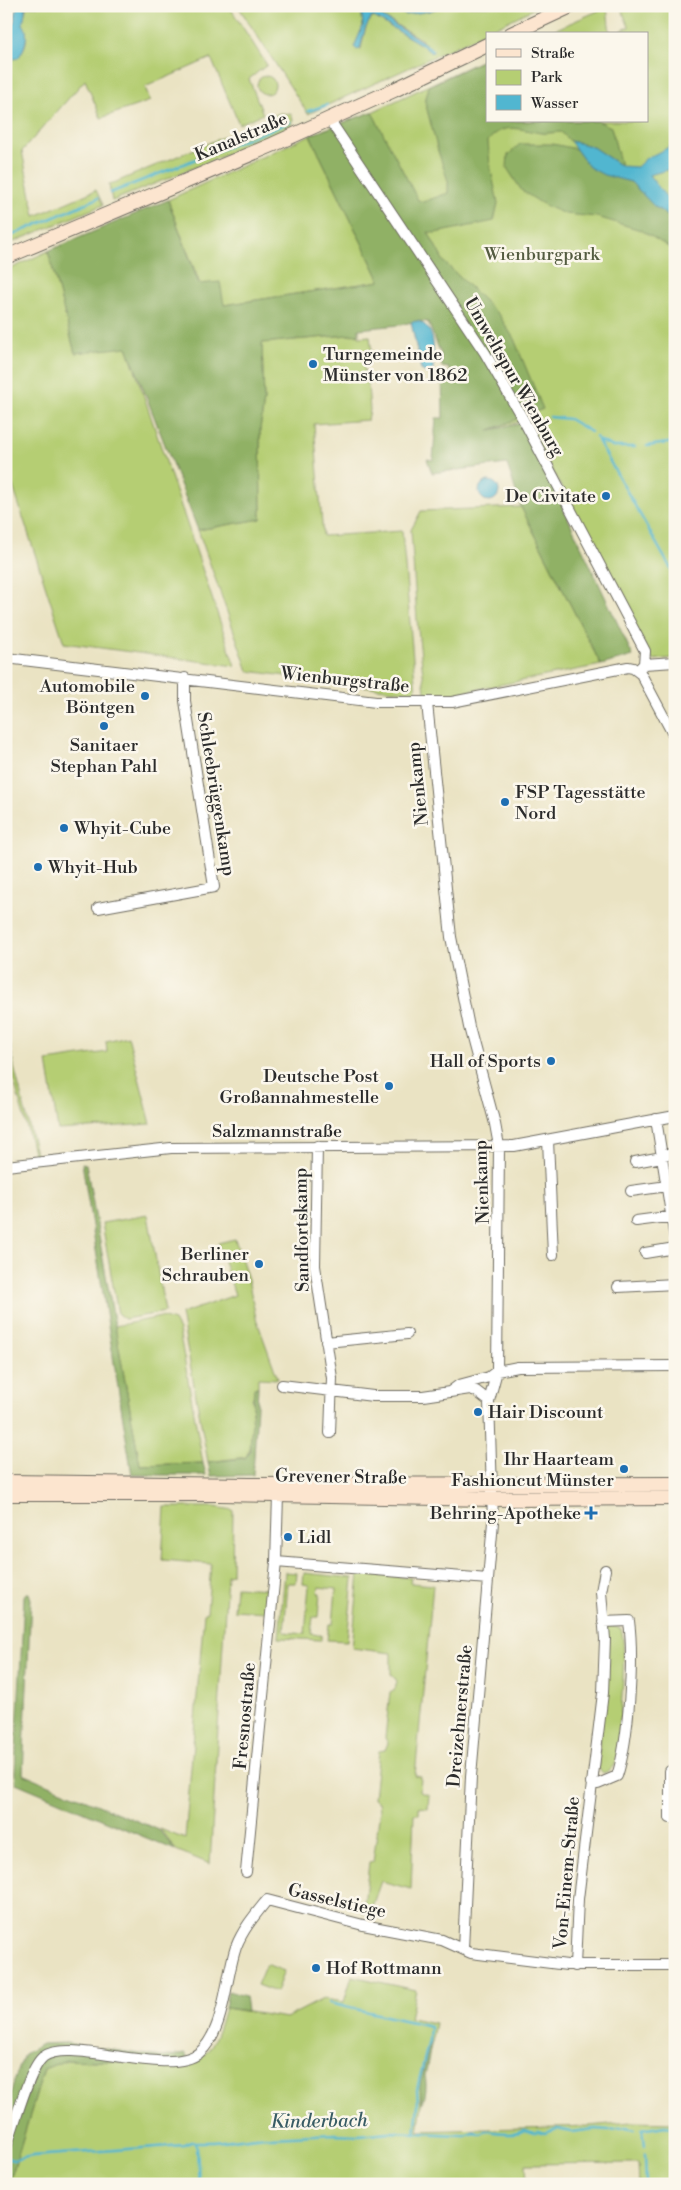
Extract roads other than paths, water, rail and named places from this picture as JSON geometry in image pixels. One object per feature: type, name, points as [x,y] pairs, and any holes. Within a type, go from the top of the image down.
[{"type":"main road","points":[[515,32],[571,6]]},
{"type":"main road","name":"Kanalstraße","points":[[6,257],[272,146],[486,45]]},
{"type":"main road","name":"Grevener Straße","points":[[6,1482],[492,1485],[675,1484]]},
{"type":"main road","name":"Grevener Straße","points":[[6,1494],[278,1495],[493,1499],[675,1498]]},
{"type":"street","name":"Umweltspur Wienburg","points":[[329,119],[452,301],[497,372],[645,651],[641,667],[675,738]]},
{"type":"street","name":"Wienburgstraße","points":[[6,658],[376,702],[427,703],[469,699],[616,668],[641,667],[675,662]]},
{"type":"street","name":"Schleebrüggenkamp","points":[[98,908],[214,887],[185,701],[185,678]]},
{"type":"street","name":"Nienkamp","points":[[427,703],[451,937],[467,1018],[499,1146],[498,1371],[489,1401],[492,1485]]},
{"type":"street","name":"Salzmannstraße","points":[[6,1166],[171,1148],[499,1146],[548,1140],[675,1116]]},
{"type":"street","points":[[656,1119],[662,1156],[671,1185],[675,1239]]},
{"type":"street","points":[[548,1140],[553,1255]]},
{"type":"street","name":"Sandfortskamp","points":[[317,1146],[315,1266],[332,1372],[330,1433]]},
{"type":"street","points":[[635,1162],[675,1153]]},
{"type":"street","points":[[631,1191],[671,1185]]},
{"type":"street","points":[[636,1221],[673,1216]]},
{"type":"street","points":[[645,1253],[675,1248]]},
{"type":"street","points":[[618,1287],[675,1284]]},
{"type":"street","points":[[326,1342],[408,1334]]},
{"type":"street","points":[[451,1391],[459,1385],[488,1377],[498,1371],[518,1367],[675,1366]]},
{"type":"street","points":[[282,1385],[373,1396],[423,1396],[470,1389],[476,1391],[489,1401]]},
{"type":"street","name":"Dreizehnerstraße","points":[[463,1949],[471,1776],[488,1579],[493,1499],[492,1485]]},
{"type":"street","name":"Fresnostraße","points":[[246,1872],[276,1562],[278,1495]]},
{"type":"street","points":[[276,1562],[488,1579]]},
{"type":"street","name":"Von-Einem-Straße","points":[[575,1966],[578,1899],[603,1693],[605,1639],[601,1592],[605,1570]]},
{"type":"street","name":"Von-Einem-Straße","points":[[591,1783],[598,1784],[616,1776],[624,1747],[628,1695],[631,1635],[629,1621],[603,1622]]},
{"type":"street","points":[[670,1771],[670,1818],[675,1818]]},
{"type":"street","name":"Gasselstiege","points":[[6,2148],[31,2077],[42,2058],[46,2055],[64,2051],[163,2061],[187,2060],[207,2045],[216,2026],[236,1948],[243,1931],[267,1900],[363,1925],[442,1940],[471,1953],[487,1956],[575,1966],[675,1965]]},
{"type":"water","points":[[17,6],[26,6],[23,24],[26,32],[26,41],[18,58],[6,61],[6,33],[14,22]]},
{"type":"water","points":[[361,6],[373,6],[376,11],[390,22],[434,51],[431,53],[422,45],[374,17],[371,18],[365,29],[360,49],[357,50],[354,47],[363,26]]},
{"type":"water","points":[[393,6],[442,6],[430,11],[405,15]]},
{"type":"water","points":[[570,141],[591,146],[621,166],[637,167],[645,159],[675,144],[675,170],[671,169],[649,175],[675,208],[675,221],[654,206],[631,182],[604,175],[589,167]]},
{"type":"water","points":[[417,321],[424,324],[428,329],[433,341],[433,370],[428,374],[421,370],[411,322]]},
{"type":"water","points":[[489,481],[496,484],[499,491],[496,498],[489,501],[482,498],[479,491],[482,484]]},
{"type":"waterway","points":[[308,111],[327,105]]},
{"type":"waterway","points":[[110,193],[290,122]]},
{"type":"waterway","points":[[6,238],[98,198]]},
{"type":"waterway","points":[[550,417],[569,419],[591,432]]},
{"type":"waterway","points":[[596,437],[675,576]]},
{"type":"waterway","points":[[600,441],[613,447],[635,447]]},
{"type":"waterway","points":[[647,446],[675,442]]},
{"type":"waterway","points":[[329,2003],[430,2026],[429,2040],[417,2089],[418,2105],[415,2134]]},
{"type":"waterway","name":"Kinderbach","points":[[641,2130],[665,2126],[675,2128]]},
{"type":"waterway","name":"Kinderbach","points":[[6,2158],[13,2160],[33,2156],[184,2145],[191,2142],[214,2142],[265,2136],[358,2135],[389,2132],[464,2135],[474,2132],[481,2134],[487,2131],[511,2133],[525,2130],[534,2133],[538,2131],[545,2133],[557,2129],[571,2132],[595,2129],[627,2128],[634,2130]]},
{"type":"waterway","points":[[643,2130],[645,2146]]},
{"type":"waterway","points":[[195,2144],[197,2147],[199,2184]]},
{"type":"waterway","points":[[645,2154],[646,2184]]},
{"type":"place","name":"Turngemeinde Münster von 1862","points":[[313,364]]},
{"type":"place","name":"De Civitate","points":[[606,496]]},
{"type":"place","name":"Automobile Böntgen","points":[[145,696]]},
{"type":"place","name":"Sanitaer Stephan Pahl","points":[[104,726]]},
{"type":"place","name":"FSP Tagesstätte Nord","points":[[505,802]]},
{"type":"place","name":"Whyit-Cube","points":[[64,828]]},
{"type":"place","name":"Whyit-Hub","points":[[38,867]]},
{"type":"place","name":"Hall of Sports","points":[[551,1061]]},
{"type":"place","name":"Deutsche Post Großannahmestelle","points":[[389,1086]]},
{"type":"place","name":"Berliner Schrauben","points":[[259,1264]]},
{"type":"place","name":"Hair Discount","points":[[478,1412]]},
{"type":"place","name":"Ihr Haarteam Fashioncut Münster","points":[[624,1469]]},
{"type":"place","name":"Behring-Apotheke","points":[[591,1513]]},
{"type":"place","name":"Lidl","points":[[288,1537]]},
{"type":"place","name":"Hof Rottmann","points":[[316,1968]]},
{"type":"park label","name":"Wienburgpark","points":[[542,254]]}]
